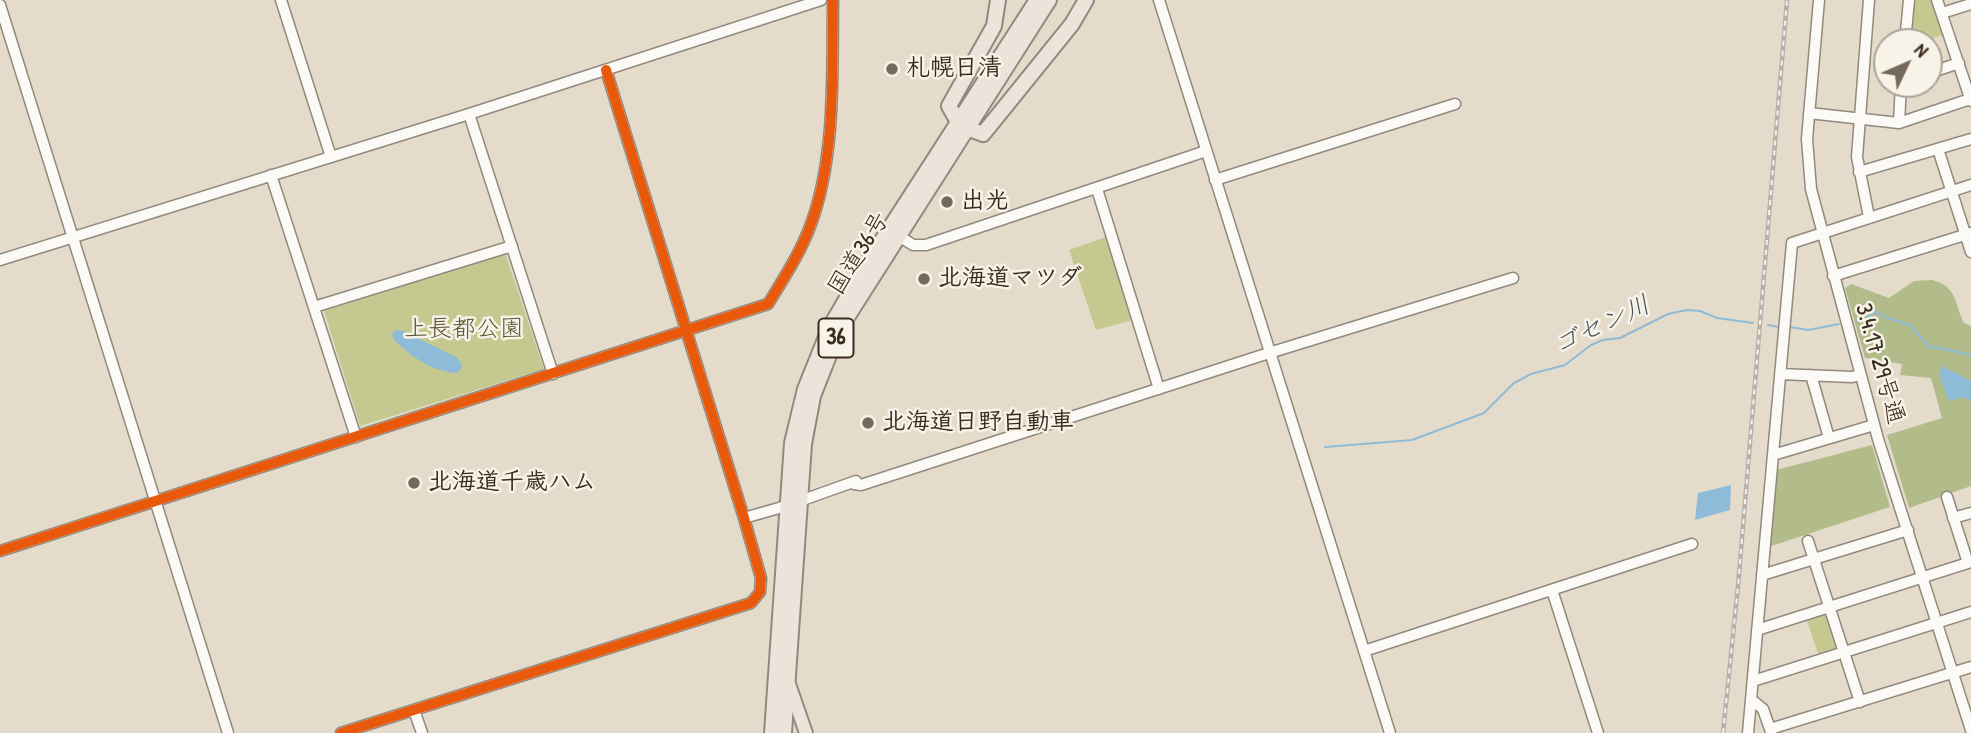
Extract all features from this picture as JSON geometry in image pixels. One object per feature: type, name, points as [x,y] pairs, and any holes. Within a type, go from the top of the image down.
[{"type":"highway","points":[[998,0],[995,26],[949,106],[963,125],[983,134],[1072,24],[1086,0]]},
{"type":"highway","name":"国道36号","points":[[784,733],[792,443],[805,389],[830,327],[963,125],[1037,0]]},
{"type":"highway","name":"国道36号","points":[[963,125],[1049,0]]},
{"type":"highway","name":"国道36号","points":[[772,733],[792,504]]},
{"type":"main road","points":[[777,665],[787,681],[806,733]]},
{"type":"street","points":[[281,0],[331,157]]},
{"type":"street","points":[[0,260],[469,114],[821,0]]},
{"type":"street","points":[[0,551],[768,304],[794,262],[811,223],[824,168],[832,92],[833,0]]},
{"type":"street","points":[[1159,0],[1390,733]]},
{"type":"street","name":"3.4.17 29号通","points":[[1819,0],[1809,113],[1808,166],[1811,189],[1874,425],[1953,673],[1969,714],[1971,730]]},
{"type":"street","points":[[1869,0],[1857,157],[1869,217]]},
{"type":"street","points":[[1906,28],[1909,0]]},
{"type":"street","points":[[1809,113],[1899,122],[1971,100],[1937,0]]},
{"type":"street","points":[[1942,13],[1971,4]]},
{"type":"street","points":[[0,5],[228,733]]},
{"type":"street","points":[[1943,68],[1959,63]]},
{"type":"street","points":[[341,733],[751,603],[760,592],[761,579],[744,518],[606,69]]},
{"type":"street","points":[[1899,122],[1900,98]]},
{"type":"street","points":[[1215,180],[1455,104]]},
{"type":"street","points":[[469,114],[553,374]]},
{"type":"street","points":[[1859,173],[1971,139]]},
{"type":"street","points":[[1938,149],[1968,233],[1971,252]]},
{"type":"street","points":[[894,233],[913,245],[926,245],[1206,151]]},
{"type":"street","points":[[271,175],[356,437]]},
{"type":"street","points":[[1748,733],[1792,243],[1971,185]]},
{"type":"street","points":[[1097,189],[1158,386]]},
{"type":"street","points":[[1833,276],[1968,233]]},
{"type":"street","points":[[314,307],[512,246]]},
{"type":"street","points":[[744,518],[853,484],[861,485],[1158,386],[1513,278]]},
{"type":"street","points":[[1780,374],[1860,375]]},
{"type":"street","points":[[1811,375],[1829,438]]},
{"type":"street","points":[[1773,455],[1874,425]]},
{"type":"street","points":[[1757,630],[1969,563],[1947,497]]},
{"type":"street","points":[[1953,518],[1971,513]]},
{"type":"street","points":[[1762,575],[1908,530]]},
{"type":"street","points":[[1808,541],[1860,702]]},
{"type":"street","points":[[1364,651],[1692,544]]},
{"type":"street","points":[[1552,590],[1598,733]]},
{"type":"street","points":[[1753,681],[1971,612]]},
{"type":"street","points":[[1752,700],[1763,709],[1771,731],[1971,667]]},
{"type":"street","points":[[414,710],[422,733]]},
{"type":"green space","points":[[1912,0],[1933,0],[1943,28],[1909,28]]},
{"type":"green space","points":[[1106,237],[1133,320],[1096,330],[1069,250]]},
{"type":"green space","name":"上長都公園","points":[[505,253],[544,369],[360,426],[324,311]]},
{"type":"green space","points":[[1932,280],[1951,291],[1964,323],[1971,326],[1971,486],[1909,508],[1887,435],[1942,418],[1931,378],[1900,375],[1902,364],[1865,358],[1845,288],[1851,284],[1889,298],[1914,281]]},
{"type":"green space","points":[[1872,445],[1890,507],[1768,547],[1776,470]]},
{"type":"green space","points":[[1828,612],[1840,650],[1819,656],[1806,618]]},
{"type":"water","points":[[396,330],[456,357],[462,368],[457,373],[447,372],[423,362],[394,340],[392,334]]},
{"type":"water","points":[[1942,366],[1971,381],[1971,400],[1968,401],[1965,397],[1949,401],[1939,374]]},
{"type":"water","points":[[1731,485],[1730,510],[1695,520],[1698,493]]},
{"type":"waterway","name":"ゴセン川","points":[[1325,447],[1412,440],[1484,413],[1514,383],[1531,374],[1565,365],[1591,345],[1620,338],[1668,314],[1687,310],[1700,311],[1717,318],[1753,323]]},
{"type":"waterway","name":"ゴセン川","points":[[1856,320],[1867,318],[1877,311],[1884,317],[1910,325],[1930,348],[1971,355]]},
{"type":"waterway","name":"ゴセン川","points":[[1790,327],[1808,330],[1839,324]]},
{"type":"waterway","name":"ゴセン川","points":[[1768,325],[1779,327]]},
{"type":"railway","points":[[1723,733],[1738,586],[1787,0]]},
{"type":"cycle path","points":[[0,551],[768,304],[792,265],[811,224],[825,170],[831,114],[833,0]]},
{"type":"cycle path","points":[[341,733],[751,603],[760,592],[761,578],[744,518],[606,70]]},
{"type":"place","name":"札幌日清","points":[[892,69]]},
{"type":"place","name":"出光","points":[[947,202]]},
{"type":"place","name":"北海道マツダ","points":[[924,279]]},
{"type":"place","name":"北海道日野自動車","points":[[868,423]]},
{"type":"place","name":"北海道千歳ハム","points":[[414,483]]}]
